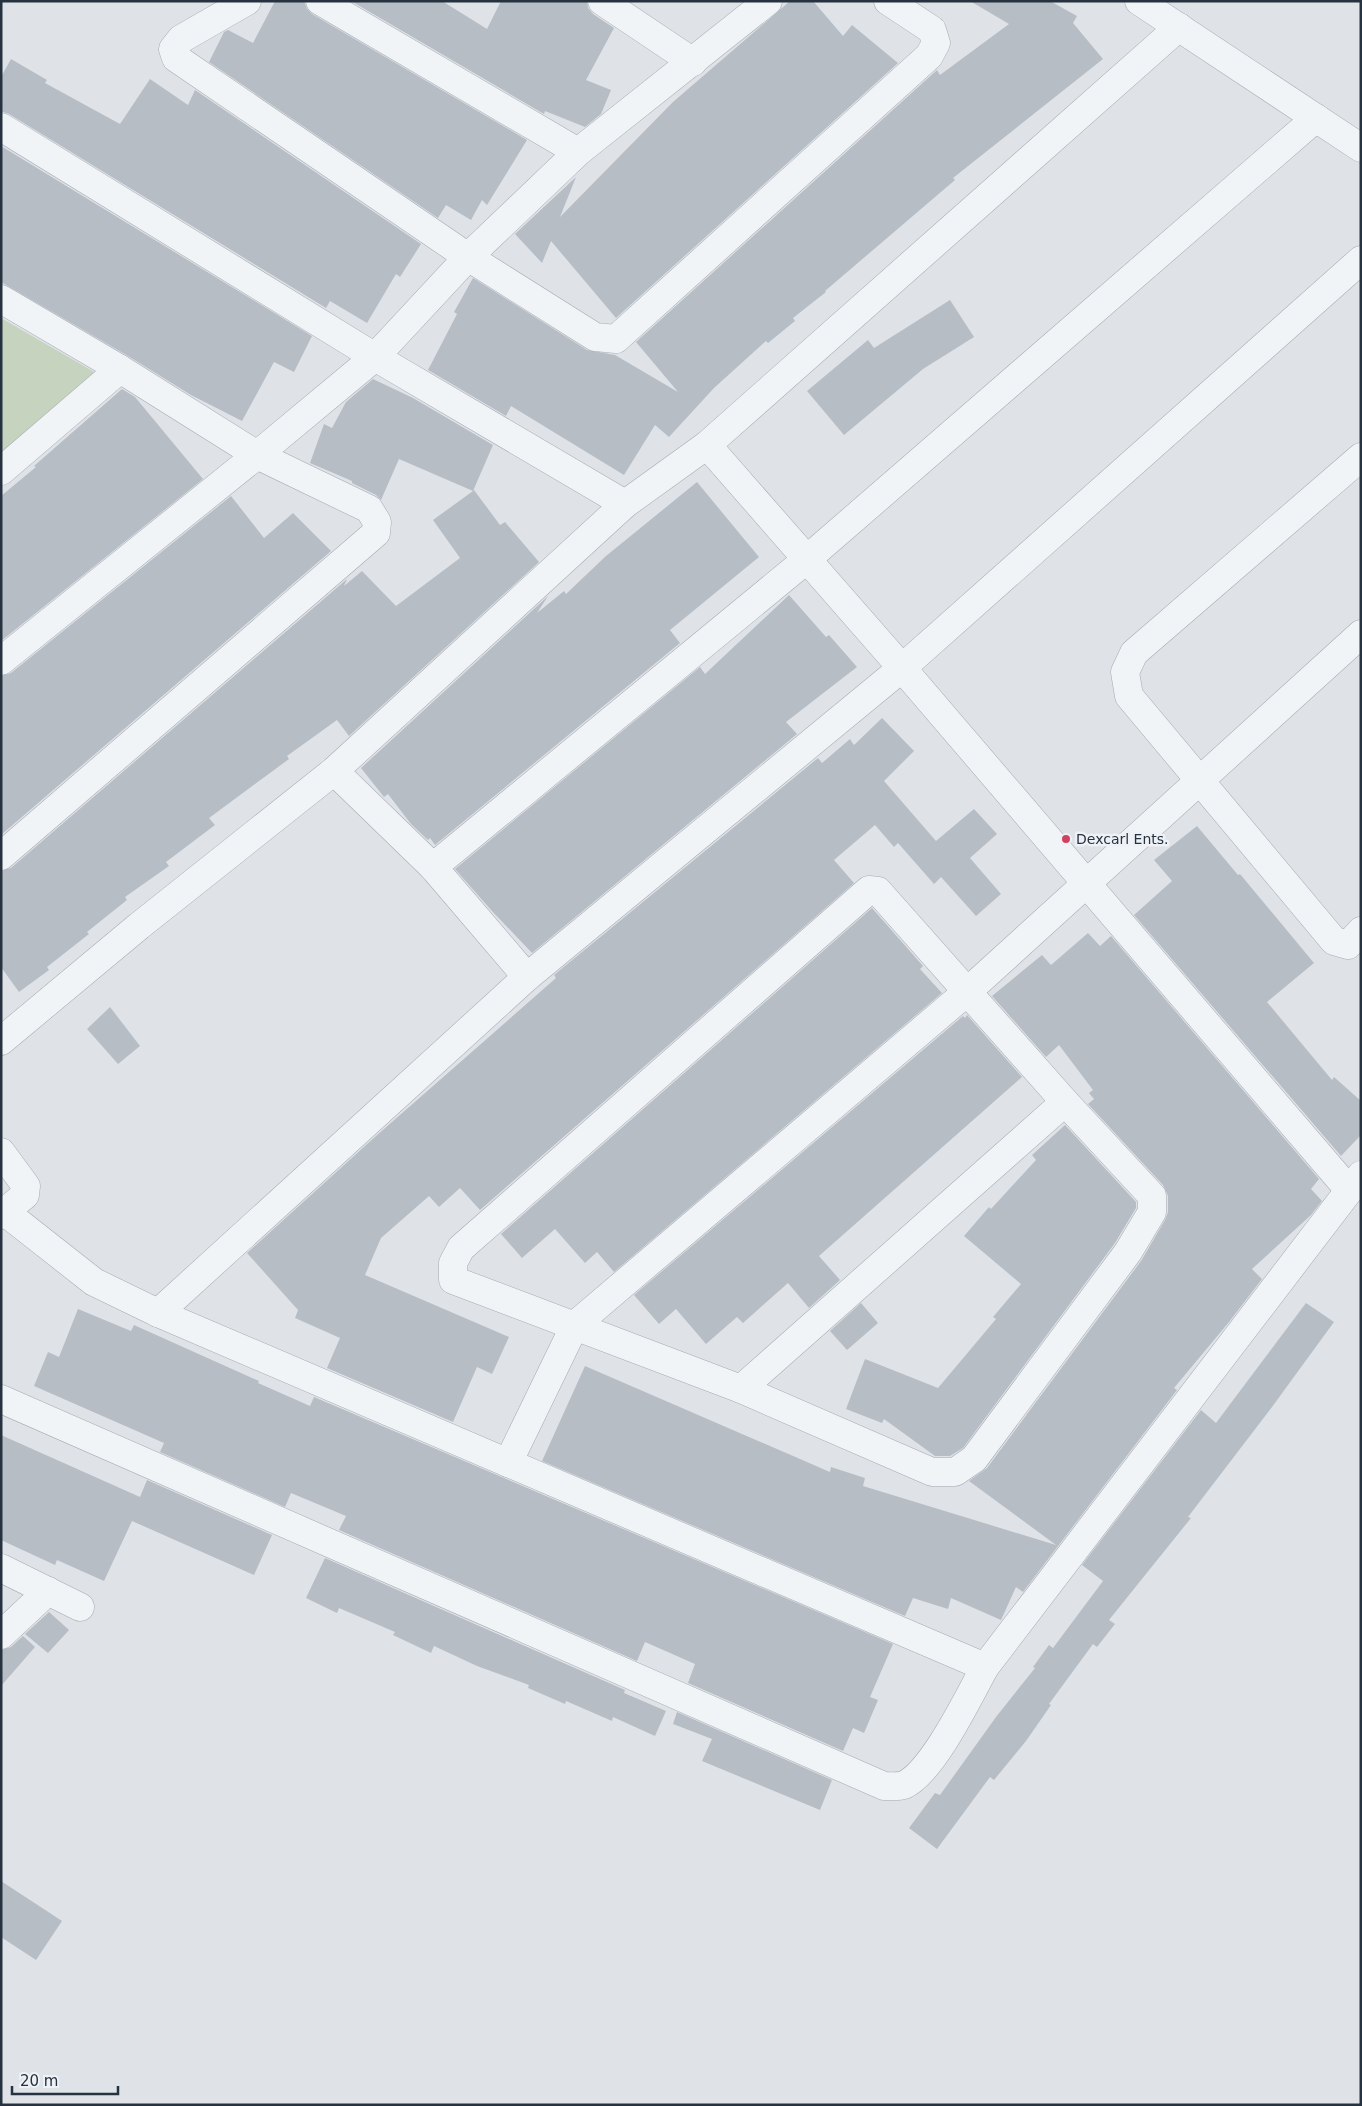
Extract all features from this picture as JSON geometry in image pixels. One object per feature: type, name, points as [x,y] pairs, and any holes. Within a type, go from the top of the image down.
[{"type":"street","points":[[247,1],[181,39],[173,49],[176,58],[468,257],[595,337],[616,339],[929,56],[936,43],[932,30],[888,1]]},
{"type":"street","points":[[320,1],[578,152]]},
{"type":"street","points":[[602,1],[693,62]]},
{"type":"street","points":[[1,661],[375,356],[468,257],[578,152],[768,1]]},
{"type":"street","points":[[1139,1],[1361,148]]},
{"type":"street","points":[[1,1041],[161,908],[334,771],[625,504],[707,445],[1179,27]]},
{"type":"street","points":[[433,867],[806,560],[1316,118]]},
{"type":"street","points":[[1,127],[375,356],[625,504]]},
{"type":"street","points":[[158,1313],[527,977],[902,668],[1361,260]]},
{"type":"street","points":[[1,299],[120,369],[257,454],[369,509],[377,522],[376,533],[1,856]]},
{"type":"street","points":[[1,471],[120,369]]},
{"type":"street","points":[[1,1399],[884,1786],[902,1786],[916,1777],[947,1736],[985,1667],[1355,1182],[1086,882],[707,445]]},
{"type":"street","points":[[1361,457],[1134,653],[1125,672],[1129,696],[1334,941],[1348,945],[1361,931]]},
{"type":"street","points":[[508,1464],[575,1325],[968,992],[1086,882],[1361,634]]},
{"type":"street","points":[[334,771],[433,867],[527,977]]},
{"type":"street","points":[[869,890],[878,891],[1065,1102],[1152,1196],[1152,1212],[1128,1252],[974,1459],[954,1472],[932,1472],[741,1389],[453,1280],[453,1262],[461,1248],[869,890]]},
{"type":"street","points":[[741,1389],[1065,1102]]},
{"type":"street","points":[[1,1152],[26,1186],[25,1195],[3,1214],[94,1282],[158,1313],[985,1667]]},
{"type":"street","points":[[1,1568],[80,1607]]},
{"type":"street","points":[[1,1635],[48,1591]]},
{"type":"green space","points":[[1,318],[96,373],[1,454]]},
{"type":"building","points":[[275,1],[304,1],[307,9],[312,14],[527,140],[487,205],[482,200],[471,220],[446,205],[438,218],[209,62],[224,32],[228,30],[253,43]]},
{"type":"building","points":[[351,1],[442,1],[487,29],[501,1],[587,1],[588,8],[593,14],[614,28],[586,80],[611,90],[601,114],[585,127],[545,111],[544,114]]},
{"type":"building","points":[[790,1],[813,1],[843,36],[852,25],[898,63],[616,318],[551,241],[542,263],[515,234],[576,177],[560,217],[673,102]]},
{"type":"building","points":[[970,1],[1050,1],[1077,16],[1073,23],[1103,59],[953,178],[955,180],[826,292],[793,318],[795,321],[768,343],[766,341],[714,388],[669,437],[655,425],[624,475],[511,406],[506,416],[428,370],[457,314],[454,312],[473,278],[587,350],[615,355],[678,392],[636,342],[937,70],[940,75],[1009,24]]},
{"type":"building","points":[[11,59],[47,80],[45,83],[120,124],[150,79],[188,105],[195,90],[421,244],[400,277],[396,274],[367,323],[330,301],[326,308],[9,114],[1,111],[1,77]]},
{"type":"building","points":[[1,146],[312,336],[294,372],[274,362],[242,421],[191,395],[1,282]]},
{"type":"building","points":[[950,300],[974,337],[923,369],[844,435],[807,391],[868,340],[874,348]]},
{"type":"building","points":[[373,379],[413,398],[493,445],[473,491],[399,459],[381,500],[376,495],[352,483],[352,481],[310,463],[324,424],[332,428],[346,402]]},
{"type":"building","points":[[122,389],[135,397],[203,479],[1,641],[1,496]]},
{"type":"building","points":[[697,482],[759,557],[670,630],[680,643],[435,845],[430,838],[428,840],[411,824],[388,794],[384,797],[361,768],[548,596],[537,613],[564,591],[566,594],[606,556]]},
{"type":"building","points":[[474,490],[500,525],[505,522],[539,562],[349,736],[337,720],[287,756],[289,759],[209,818],[215,825],[166,862],[169,866],[125,897],[127,900],[87,932],[89,934],[47,967],[49,970],[19,992],[1,967],[1,871],[11,868],[347,579],[344,586],[362,571],[396,606],[460,558],[433,520]]},
{"type":"building","points":[[231,496],[264,538],[293,513],[331,551],[1,835],[1,676],[11,673]]},
{"type":"building","points":[[789,595],[826,637],[829,635],[857,667],[786,722],[797,734],[532,953],[455,869],[700,667],[705,674]]},
{"type":"building","points":[[882,718],[914,751],[884,781],[936,841],[974,809],[997,834],[970,858],[1001,894],[976,916],[941,877],[934,884],[898,843],[894,847],[875,825],[834,860],[854,883],[480,1210],[460,1188],[439,1207],[429,1196],[381,1238],[365,1275],[509,1337],[492,1374],[477,1367],[453,1422],[327,1368],[340,1338],[295,1318],[298,1310],[247,1253],[376,1136],[556,978],[554,975],[818,758],[822,763],[850,739],[854,745]]},
{"type":"building","points":[[1197,826],[1238,875],[1240,874],[1314,963],[1267,1002],[1332,1080],[1334,1077],[1361,1101],[1361,1135],[1341,1156],[1134,915],[1172,881],[1154,860]]},
{"type":"building","points":[[872,908],[923,966],[920,969],[942,993],[614,1272],[597,1252],[585,1263],[555,1229],[522,1258],[501,1234]]},
{"type":"building","points":[[1088,933],[1100,946],[1111,936],[1319,1179],[1311,1189],[1322,1201],[1311,1215],[1252,1269],[1262,1279],[1174,1388],[1177,1390],[1023,1592],[1016,1587],[1001,1620],[951,1598],[948,1609],[913,1598],[905,1616],[542,1461],[585,1366],[830,1472],[831,1467],[865,1478],[863,1486],[1056,1545],[969,1481],[987,1468],[1141,1261],[1168,1212],[1168,1196],[1163,1185],[1088,1104],[1094,1099],[1089,1093],[1093,1090],[1059,1045],[1046,1057],[992,996],[1042,955],[1051,965]]},
{"type":"building","points":[[110,1007],[140,1046],[118,1064],[87,1029]]},
{"type":"building","points":[[967,1015],[1022,1077],[819,1256],[840,1280],[809,1308],[788,1283],[743,1323],[737,1317],[706,1344],[676,1309],[659,1324],[634,1295],[963,1016],[965,1018]]},
{"type":"building","points":[[1065,1125],[1136,1202],[1136,1208],[1115,1243],[963,1448],[950,1456],[935,1456],[884,1419],[882,1423],[846,1409],[865,1359],[938,1388],[996,1319],[993,1317],[1021,1284],[964,1236],[989,1207],[991,1209],[1036,1160],[1032,1155]]},
{"type":"building","points":[[861,1303],[878,1323],[847,1350],[830,1331]]},
{"type":"building","points":[[1306,1303],[1334,1322],[1188,1517],[1191,1518],[1109,1620],[1115,1624],[1097,1647],[1093,1644],[1049,1704],[1051,1705],[1026,1741],[994,1780],[990,1777],[937,1849],[909,1828],[935,1793],[940,1795],[996,1717],[1035,1668],[1033,1667],[1049,1645],[1053,1648],[1103,1581],[1082,1565],[1201,1410],[1216,1423]]},
{"type":"building","points":[[78,1309],[131,1331],[134,1325],[310,1406],[314,1397],[893,1644],[870,1697],[878,1700],[864,1733],[853,1728],[843,1751],[688,1683],[695,1664],[645,1642],[637,1661],[339,1530],[346,1516],[291,1493],[285,1507],[160,1452],[164,1443],[34,1386],[48,1352],[59,1357]]},
{"type":"building","points":[[1,1435],[140,1497],[147,1480],[272,1535],[254,1575],[132,1521],[104,1581],[57,1560],[55,1565],[1,1540]]},
{"type":"building","points":[[325,1558],[625,1690],[624,1693],[666,1711],[655,1736],[613,1717],[612,1721],[566,1701],[565,1704],[528,1688],[529,1685],[477,1666],[434,1646],[431,1653],[393,1635],[395,1632],[339,1608],[337,1613],[306,1598]]},
{"type":"building","points":[[49,1612],[69,1630],[48,1653],[25,1634]]},
{"type":"building","points":[[23,1636],[35,1647],[1,1686],[1,1650],[11,1647]]},
{"type":"building","points":[[677,1712],[832,1780],[820,1810],[702,1761],[712,1739],[673,1724]]},
{"type":"building","points":[[1,1881],[62,1921],[36,1960],[1,1937]]},
{"type":"place","name":"Dexcarl Ents.","points":[[1066,839]]}]
